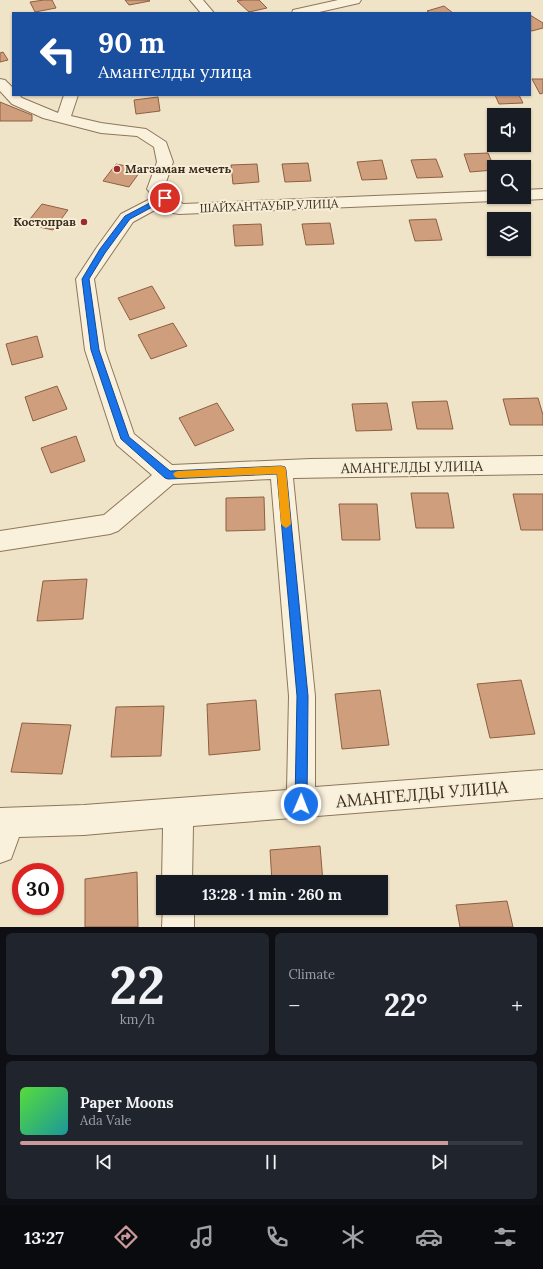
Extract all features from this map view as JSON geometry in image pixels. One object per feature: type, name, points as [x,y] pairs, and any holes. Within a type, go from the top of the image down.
[{"type":"street","points":[[196,0],[207,12]]},
{"type":"street","points":[[302,12],[353,0]]},
{"type":"street","points":[[0,83],[12,80]]},
{"type":"street","name":"ШАЙХАНТАУЫР УЛИЦА","points":[[0,83],[12,96]]},
{"type":"street","name":"ШАЙХАНТАУЫР УЛИЦА","points":[[12,96],[17,101],[48,115],[101,128],[141,132],[161,145],[165,162],[155,189],[179,209],[487,196]]},
{"type":"street","points":[[63,119],[71,96]]},
{"type":"street","points":[[531,195],[543,194]]},
{"type":"street","points":[[0,541],[110,524],[168,475],[125,439],[95,350],[85,279],[127,218],[165,198]]},
{"type":"street","name":"АМАНГЕЛДЫ УЛИЦА","points":[[168,475],[281,470],[543,465]]},
{"type":"street","points":[[281,470],[302,696],[301,804]]},
{"type":"street","name":"АМАНГЕЛДЫ УЛИЦА","points":[[3,831],[84,820],[543,784]]},
{"type":"street","points":[[177,875],[178,813]]},
{"type":"street","points":[[178,915],[178,927]]},
{"type":"building","points":[[52,0],[56,8],[35,12],[30,2]]},
{"type":"building","points":[[125,0],[149,0],[150,1],[129,5]]},
{"type":"building","points":[[259,0],[267,8],[249,12],[237,1]]},
{"type":"building","points":[[444,6],[452,12],[428,12],[427,11]]},
{"type":"building","points":[[531,16],[543,23],[543,28],[532,31]]},
{"type":"building","points":[[3,52],[8,60],[0,62],[0,53]]},
{"type":"building","points":[[532,79],[543,79],[543,93],[540,94]]},
{"type":"building","points":[[495,96],[520,96],[523,103],[499,104]]},
{"type":"building","points":[[158,97],[160,111],[136,114],[134,100]]},
{"type":"building","points":[[0,102],[32,115],[32,121],[0,121]]},
{"type":"building","points":[[488,153],[491,160],[487,160],[487,171],[470,172],[464,154]]},
{"type":"building","points":[[436,159],[443,177],[417,178],[411,160]]},
{"type":"building","points":[[382,160],[387,179],[362,180],[357,162]]},
{"type":"building","points":[[308,163],[311,181],[285,182],[282,164]]},
{"type":"building","points":[[116,164],[142,169],[129,187],[103,181]]},
{"type":"building","points":[[257,164],[259,182],[233,184],[231,165]]},
{"type":"building","points":[[42,204],[68,210],[53,230],[26,224]]},
{"type":"building","points":[[436,219],[442,240],[415,241],[409,220]]},
{"type":"building","points":[[330,223],[334,244],[306,245],[302,224]]},
{"type":"building","points":[[261,224],[263,245],[235,246],[233,225]]},
{"type":"building","points":[[152,286],[165,308],[130,320],[118,298]]},
{"type":"building","points":[[173,323],[187,346],[151,359],[138,335]]},
{"type":"building","points":[[37,336],[43,357],[12,365],[6,344]]},
{"type":"building","points":[[57,386],[67,409],[33,421],[25,397]]},
{"type":"building","points":[[538,398],[543,415],[543,425],[510,425],[503,399]]},
{"type":"building","points":[[447,401],[453,429],[417,429],[412,402]]},
{"type":"building","points":[[217,403],[234,430],[195,446],[179,418]]},
{"type":"building","points":[[387,403],[392,430],[356,431],[352,404]]},
{"type":"building","points":[[76,436],[85,461],[51,473],[41,448]]},
{"type":"building","points":[[411,493],[448,493],[454,528],[416,528]]},
{"type":"building","points":[[513,494],[543,494],[543,530],[521,530]]},
{"type":"building","points":[[264,497],[265,530],[226,531],[226,498]]},
{"type":"building","points":[[339,504],[377,504],[380,540],[342,540]]},
{"type":"building","points":[[87,579],[83,619],[37,621],[43,581]]},
{"type":"building","points":[[521,680],[535,734],[490,738],[477,684]]},
{"type":"building","points":[[380,690],[389,745],[342,749],[335,694]]},
{"type":"building","points":[[256,700],[260,750],[209,755],[207,704]]},
{"type":"building","points":[[164,706],[161,756],[111,757],[116,707]]},
{"type":"building","points":[[22,723],[71,725],[62,774],[11,772]]},
{"type":"building","points":[[320,846],[322,875],[272,875],[270,850]]},
{"type":"building","points":[[137,872],[138,927],[85,927],[85,879]]},
{"type":"building","points":[[507,901],[513,927],[460,927],[456,905]]},
{"type":"slow traffic","points":[[178,474],[281,470],[286,524]]},
{"type":"place","name":"Магзаман мечеть","points":[[117,169]]},
{"type":"place","name":"Костоправ","points":[[84,222]]},
{"type":"route","points":[[165,198],[127,218],[85,279],[95,350],[125,439],[168,475],[281,470],[302,696],[301,804]]}]
